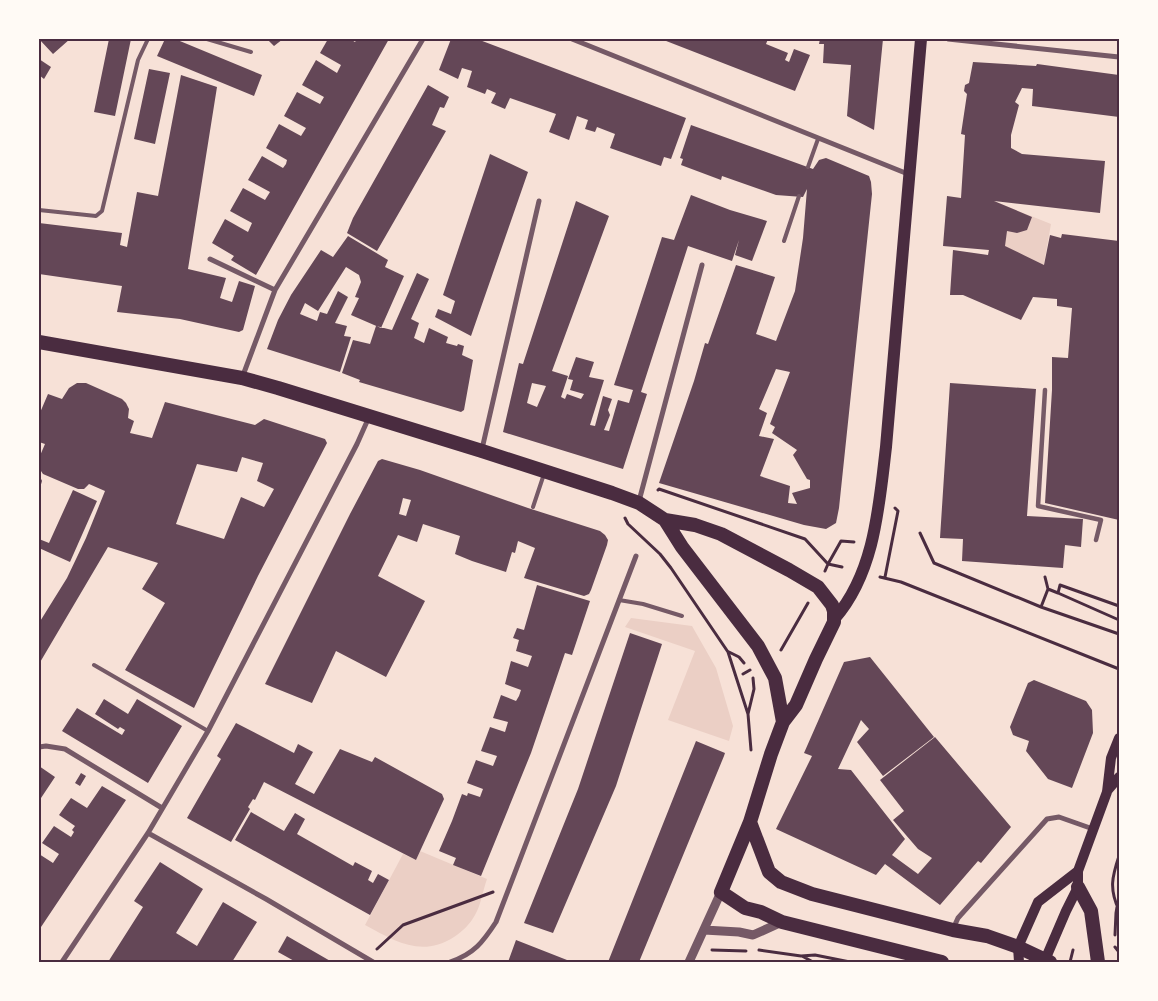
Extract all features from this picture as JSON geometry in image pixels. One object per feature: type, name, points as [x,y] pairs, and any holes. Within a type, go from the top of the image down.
[{"type":"highway","points":[[39,342],[242,378],[482,451],[639,503],[665,520],[694,525],[721,534],[818,587],[832,605],[835,618],[833,627],[816,658],[796,705],[783,722],[750,822],[721,892],[745,908],[761,912],[782,922],[942,962]]},
{"type":"highway","points":[[665,520],[682,547],[758,646],[775,678],[783,722]]},
{"type":"highway","points":[[750,822],[769,872],[781,882],[812,894],[953,930],[986,936],[1018,947],[1046,961]]},
{"type":"highway","points":[[1078,887],[1091,911],[1098,962]]},
{"type":"main road","points":[[835,618],[846,605],[862,572],[873,538],[879,503],[886,447],[921,39]]},
{"type":"main road","points":[[1046,961],[1078,887],[1078,871],[1107,792],[1111,758],[1119,738]]},
{"type":"main road","points":[[1107,792],[1119,777]]},
{"type":"main road","points":[[1019,962],[1018,947],[1038,902],[1078,871]]},
{"type":"street","points":[[242,378],[275,290],[422,39]]},
{"type":"street","points":[[572,39],[909,175]]},
{"type":"street","points":[[948,39],[1119,57]]},
{"type":"street","points":[[482,451],[539,201]]},
{"type":"street","points":[[210,259],[275,290]]},
{"type":"street","points":[[639,503],[702,265]]},
{"type":"street","points":[[1045,390],[1038,506],[1101,520],[1096,540]]},
{"type":"street","points":[[62,962],[148,833],[208,730],[357,444],[369,417]]},
{"type":"street","points":[[450,962],[459,959],[481,944],[496,922],[636,556]]},
{"type":"street","points":[[39,747],[46,746],[66,749],[162,808]]},
{"type":"street","points":[[953,930],[958,918],[1047,819],[1059,817],[1093,830]]},
{"type":"street","points":[[148,833],[373,962]]},
{"type":"street","points":[[689,962],[721,892]]},
{"type":"street","points":[[704,930],[740,932],[754,935],[782,922]]},
{"type":"lane","points":[[39,210],[96,216],[102,211],[138,60],[148,39]]},
{"type":"lane","points":[[207,39],[251,52]]},
{"type":"lane","points":[[808,167],[818,139]]},
{"type":"lane","points":[[784,241],[799,196]]},
{"type":"lane","points":[[533,507],[544,472]]},
{"type":"lane","points":[[619,600],[644,604],[682,616]]},
{"type":"lane","points":[[94,665],[208,730]]},
{"type":"path","points":[[612,493],[628,524],[672,568],[728,652],[748,714],[751,759],[762,784]]},
{"type":"path","points":[[884,577],[895,533]]},
{"type":"path","points":[[920,533],[934,563],[1041,606],[1119,634]]},
{"type":"path","points":[[805,539],[828,564],[842,567]]},
{"type":"path","points":[[823,578],[828,564],[841,541],[851,542]]},
{"type":"path","points":[[879,576],[901,582],[1119,669]]},
{"type":"path","points":[[1041,606],[1048,589],[1045,577]]},
{"type":"path","points":[[1058,593],[1060,585],[1119,606]]},
{"type":"path","points":[[1048,589],[1119,620]]},
{"type":"path","points":[[780,652],[812,597]]},
{"type":"path","points":[[728,652],[739,657]]},
{"type":"path","points":[[742,674],[752,670]]},
{"type":"path","points":[[748,714],[754,689]]},
{"type":"path","points":[[1115,926],[1118,908],[1111,886],[1119,856]]},
{"type":"path","points":[[367,958],[403,925],[510,886]]},
{"type":"path","points":[[713,950],[738,952]]},
{"type":"path","points":[[758,950],[801,956],[815,955],[850,962]]},
{"type":"path","points":[[1070,962],[1073,950]]},
{"type":"path","points":[[801,956],[812,962]]},
{"type":"shaded area","points":[[994,201],[1051,224],[1041,280],[988,255]]},
{"type":"shaded area","points":[[631,618],[692,626],[716,668],[733,726],[729,741],[668,720],[695,651],[625,627]]},
{"type":"shaded area","points":[[420,851],[487,879],[479,907],[463,930],[442,943],[419,947],[387,937],[365,925],[403,854],[416,860]]},
{"type":"building","points":[[39,39],[70,39],[53,54]]},
{"type":"building","points":[[109,39],[131,39],[115,116],[94,112]]},
{"type":"building","points":[[165,39],[175,39],[262,75],[254,96],[157,56]]},
{"type":"building","points":[[267,39],[283,39],[274,46]]},
{"type":"building","points":[[328,39],[350,39],[355,42],[357,39],[389,39],[256,275],[231,260],[234,256],[212,243],[225,219],[248,232],[252,223],[230,211],[243,188],[265,200],[270,192],[248,180],[262,156],[283,168],[286,164],[287,160],[266,148],[279,124],[301,136],[306,128],[284,116],[297,92],[320,104],[324,97],[302,85],[316,60],[337,73],[341,65],[320,53]]},
{"type":"building","points":[[451,39],[477,39],[686,118],[671,159],[664,157],[661,166],[610,148],[615,134],[597,127],[595,132],[585,129],[588,120],[577,116],[569,140],[549,132],[556,114],[510,98],[505,109],[491,103],[496,93],[487,89],[485,94],[467,87],[472,71],[462,68],[458,79],[439,70]]},
{"type":"building","points":[[661,39],[768,39],[766,44],[788,53],[785,60],[789,62],[794,49],[810,55],[795,91]]},
{"type":"building","points":[[820,39],[883,39],[874,130],[847,116],[851,65],[823,63],[824,44],[819,44]]},
{"type":"building","points":[[39,59],[51,67],[44,79],[39,75]]},
{"type":"building","points":[[973,62],[1036,66],[1037,64],[1119,75],[1119,117],[1032,106],[1033,89],[1022,88],[1015,102],[1019,105],[1011,135],[1011,148],[1022,154],[1105,161],[1100,213],[994,201],[1032,217],[1027,230],[1017,233],[1007,231],[1005,246],[1044,265],[1050,235],[1061,238],[1062,234],[1119,241],[1119,437],[1117,475],[1119,475],[1119,520],[1045,503],[1052,390],[1052,357],[1068,358],[1072,308],[1057,306],[1057,299],[1033,297],[1021,320],[963,295],[950,295],[953,250],[988,255],[989,250],[943,246],[947,196],[961,198],[965,135],[961,134],[967,94],[964,91],[965,85],[969,83]]},
{"type":"building","points":[[149,69],[170,73],[155,144],[134,139]]},
{"type":"building","points":[[181,75],[217,87],[188,269],[226,278],[220,298],[232,302],[239,281],[255,286],[243,330],[239,332],[180,319],[117,312],[122,286],[39,274],[39,223],[122,233],[120,245],[127,247],[137,192],[158,196]]},
{"type":"building","points":[[428,85],[449,97],[444,108],[440,107],[432,125],[446,131],[377,251],[347,233],[353,218]]},
{"type":"building","points":[[691,125],[813,169],[819,160],[826,158],[869,176],[872,194],[839,508],[836,523],[826,529],[804,525],[659,483],[705,343],[708,344],[736,265],[775,277],[756,334],[776,341],[795,291],[803,238],[807,189],[803,197],[776,195],[722,176],[721,180],[681,165],[683,159],[680,158]],"holes":[[[776,369],[790,372],[770,424],[775,427],[772,433],[797,450],[793,455],[807,479],[810,480],[810,488],[792,493],[797,504],[788,503],[790,486],[760,476],[774,439],[759,436],[767,413],[759,409]]]},
{"type":"building","points":[[490,154],[528,172],[471,336],[435,317],[438,309],[451,314],[455,301],[443,295]]},
{"type":"building","points":[[691,195],[730,210],[767,221],[752,261],[735,255],[739,240],[732,261],[688,246],[641,392],[647,394],[623,469],[503,432],[519,363],[523,364],[576,201],[609,216],[552,371],[568,376],[561,397],[565,399],[567,394],[581,399],[584,394],[570,390],[573,380],[568,379],[576,357],[594,362],[589,377],[604,380],[590,425],[595,426],[603,396],[612,399],[608,410],[610,415],[604,430],[609,431],[618,400],[629,403],[633,390],[614,385],[662,237],[674,240]],"holes":[[[532,383],[546,386],[537,407],[527,403]]]},
{"type":"building","points":[[348,236],[388,260],[385,267],[404,276],[381,328],[351,315],[359,298],[355,297],[361,282],[359,275],[346,267],[318,311],[305,303],[300,314],[317,321],[320,312],[327,314],[338,291],[348,297],[335,323],[347,326],[344,336],[351,337],[340,372],[267,349],[278,320],[291,295],[321,250],[333,257]]},
{"type":"building","points":[[417,273],[429,279],[411,319],[419,323],[414,338],[424,343],[429,328],[448,337],[446,343],[464,346],[462,355],[473,360],[464,410],[461,412],[359,382],[360,380],[342,373],[353,340],[370,344],[376,326],[392,330]]},
{"type":"building","points":[[77,383],[86,383],[122,399],[129,409],[128,418],[134,421],[130,433],[152,438],[165,402],[255,425],[264,419],[325,439],[327,443],[258,576],[194,708],[125,670],[165,603],[142,589],[158,563],[108,547],[39,664],[39,623],[67,578],[105,491],[89,484],[84,489],[78,489],[43,474],[39,468],[39,458],[45,444],[39,442],[39,415],[48,394],[62,399],[69,388]],"holes":[[[242,457],[263,463],[257,481],[274,489],[264,507],[241,497],[224,539],[176,524],[197,464],[237,472]]]},
{"type":"building","points":[[950,383],[1036,389],[1027,516],[1083,519],[1081,547],[1065,545],[1063,568],[962,561],[963,539],[940,538]]},
{"type":"building","points":[[382,459],[420,470],[600,531],[608,540],[607,545],[591,590],[589,594],[584,596],[524,578],[535,548],[518,541],[515,553],[512,552],[506,572],[455,554],[460,536],[423,524],[417,542],[398,535],[378,576],[425,601],[386,677],[336,651],[312,703],[265,684],[378,461]],"holes":[[[403,498],[411,500],[406,516],[399,514]]]},
{"type":"building","points":[[73,490],[97,501],[70,562],[39,548],[39,539],[49,543]]},
{"type":"building","points":[[537,585],[590,601],[572,655],[565,653],[531,753],[481,876],[453,865],[456,858],[439,851],[462,794],[467,796],[468,793],[480,797],[483,789],[467,783],[476,760],[493,766],[497,756],[481,751],[490,727],[505,732],[508,722],[493,718],[501,695],[516,701],[519,696],[521,690],[505,684],[511,661],[528,667],[532,656],[516,651],[519,640],[513,638],[517,628],[524,630]]},
{"type":"building","points":[[630,633],[662,644],[616,786],[553,933],[524,923],[578,789]]},
{"type":"building","points":[[870,657],[934,737],[883,776],[857,742],[869,729],[861,720],[838,769],[851,770],[905,839],[892,855],[918,874],[932,858],[918,849],[893,820],[904,811],[880,780],[935,737],[1011,827],[981,863],[978,861],[940,905],[885,864],[876,875],[776,829],[812,756],[804,753],[844,662]]},
{"type":"building","points":[[1034,680],[1086,701],[1092,710],[1093,733],[1072,788],[1048,779],[1026,751],[1029,741],[1013,735],[1010,727],[1028,683]]},
{"type":"building","points":[[104,699],[128,714],[137,699],[182,726],[148,783],[62,731],[77,708],[122,735],[125,730],[120,727],[118,729],[95,714]]},
{"type":"building","points":[[236,723],[294,753],[298,744],[313,752],[295,784],[314,794],[340,749],[372,762],[375,757],[442,794],[444,799],[416,860],[264,782],[255,800],[253,799],[248,807],[250,809],[231,842],[187,818],[221,759],[217,756]]},
{"type":"building","points":[[696,741],[725,753],[724,756],[639,962],[608,962]]},
{"type":"building","points":[[39,766],[55,777],[39,801]]},
{"type":"building","points":[[81,773],[86,776],[80,786],[75,783]]},
{"type":"building","points":[[102,786],[126,800],[39,930],[39,884],[41,881],[39,879],[39,854],[53,863],[59,854],[42,843],[54,826],[71,837],[75,826],[59,815],[71,798],[87,808]]},
{"type":"building","points":[[251,812],[284,831],[295,813],[305,819],[297,834],[353,866],[355,862],[372,871],[368,880],[373,883],[378,874],[389,880],[370,915],[235,840]]},
{"type":"building","points":[[160,862],[203,889],[176,933],[197,946],[223,902],[257,922],[232,962],[108,962],[143,907],[134,901]]},
{"type":"building","points":[[287,936],[332,962],[296,962],[278,952]]},
{"type":"building","points":[[516,940],[567,960],[566,962],[508,962]]}]
